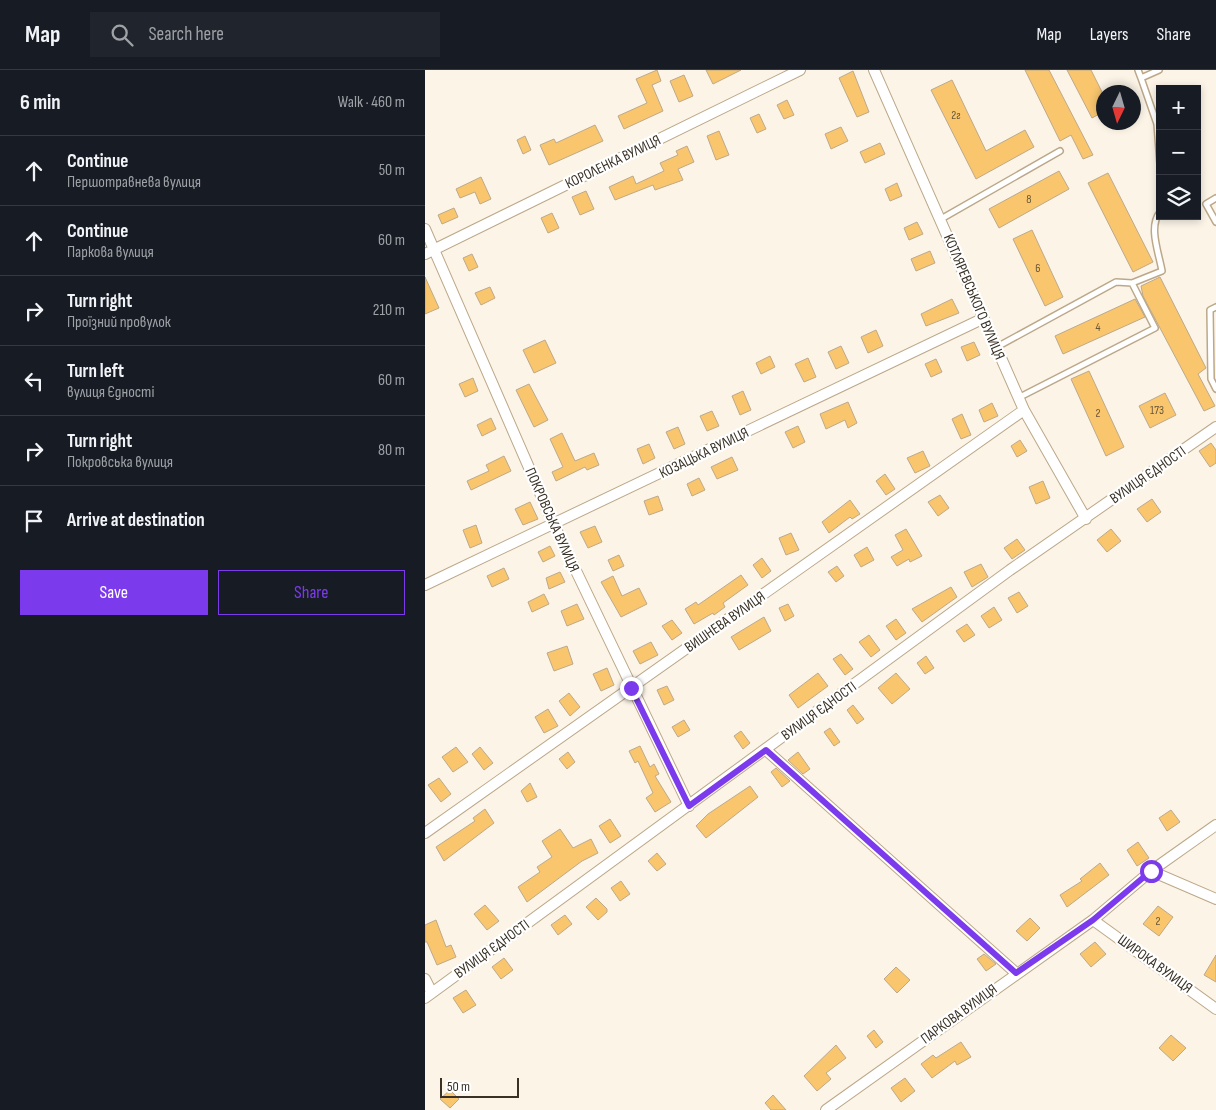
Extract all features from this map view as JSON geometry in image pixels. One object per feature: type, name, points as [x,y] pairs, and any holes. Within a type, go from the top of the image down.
[{"type":"street","name":"КОРОЛЕНКА ВУЛИЦЯ","points":[[429,252],[801,70]]},
{"type":"street","name":"КОТЛЯРЕВСЬКОГО ВУЛИЦЯ","points":[[874,70],[1018,398],[1086,519]]},
{"type":"street","name":"ПОКРОВСЬКА ВУЛИЦЯ","points":[[425,229],[429,252],[554,525],[689,806]]},
{"type":"street","name":"КОЗАЦЬКА ВУЛИЦЯ","points":[[425,585],[982,319]]},
{"type":"street","name":"ВИШНЕВА ВУЛИЦЯ","points":[[425,833],[1024,410]]},
{"type":"street","name":"ВУЛИЦЯ ЄДНОСТІ","points":[[429,995],[1010,570],[1216,427]]},
{"type":"street","points":[[766,750],[1016,973]]},
{"type":"street","name":"ПАРКОВА ВУЛИЦЯ","points":[[826,1110],[1093,920],[1151,871],[1216,825]]},
{"type":"street","points":[[1151,871],[1216,899]]},
{"type":"street","name":"ШИРОКА ВУЛИЦЯ","points":[[1093,920],[1216,1009]]},
{"type":"street","points":[[425,979],[429,995]]},
{"type":"lane","points":[[1138,70],[1157,130]]},
{"type":"lane","points":[[1141,78],[1159,70]]},
{"type":"lane","points":[[941,219],[1060,151]]},
{"type":"lane","points":[[1216,198],[1206,204],[1216,222]]},
{"type":"lane","points":[[995,348],[1116,282],[1133,283],[1162,271],[1154,228],[1154,219],[1156,217]]},
{"type":"lane","points":[[1018,398],[1155,328],[1133,283]]},
{"type":"lane","points":[[1216,307],[1210,310],[1211,379],[1216,389]]},
{"type":"building","points":[[657,70],[661,81],[652,85],[663,111],[624,129],[618,116],[647,103],[636,79]]},
{"type":"building","points":[[706,70],[741,70],[713,84]]},
{"type":"building","points":[[1025,70],[1049,70],[1093,155],[1083,159],[1071,135],[1060,141]]},
{"type":"building","points":[[1067,70],[1091,70],[1098,85],[1096,85],[1096,116],[1092,118]]},
{"type":"building","points":[[853,71],[869,112],[857,117],[839,78]]},
{"type":"building","points":[[684,75],[693,96],[679,102],[670,81]]},
{"type":"building","points":[[952,80],[986,151],[1025,130],[1034,147],[976,179],[931,90]]},
{"type":"building","points":[[787,100],[794,115],[784,119],[777,105]]},
{"type":"building","points":[[759,114],[766,129],[757,133],[750,118]]},
{"type":"building","points":[[595,125],[603,141],[549,165],[540,145],[554,139],[556,143]]},
{"type":"building","points":[[841,127],[848,141],[831,149],[825,134]]},
{"type":"building","points":[[719,131],[729,155],[716,160],[707,136]]},
{"type":"building","points":[[525,136],[531,150],[523,154],[517,140]]},
{"type":"building","points":[[880,143],[885,154],[865,163],[860,152]]},
{"type":"building","points":[[687,146],[694,162],[678,169],[683,180],[655,190],[653,185],[615,200],[609,187],[633,176],[636,184],[664,171],[660,163],[678,155],[676,151]]},
{"type":"building","points":[[1059,171],[1069,189],[999,228],[989,209]]},
{"type":"building","points":[[1108,173],[1153,262],[1133,272],[1088,183]]},
{"type":"building","points":[[481,177],[491,199],[480,204],[475,192],[460,198],[456,189]]},
{"type":"building","points":[[897,183],[902,196],[890,201],[885,189]]},
{"type":"building","points":[[586,191],[594,209],[580,215],[572,197]]},
{"type":"building","points":[[454,208],[458,217],[442,224],[438,215]]},
{"type":"building","points":[[552,213],[559,228],[548,233],[541,218]]},
{"type":"building","points":[[917,222],[923,234],[909,240],[904,228]]},
{"type":"building","points":[[1032,230],[1063,297],[1045,306],[1013,239]]},
{"type":"building","points":[[930,251],[935,263],[916,271],[911,259]]},
{"type":"building","points":[[472,254],[478,267],[469,271],[463,258]]},
{"type":"building","points":[[425,277],[439,308],[425,314]]},
{"type":"building","points":[[1160,277],[1206,368],[1198,374],[1215,406],[1204,411],[1143,296],[1141,286]]},
{"type":"building","points":[[490,287],[495,298],[481,305],[475,293]]},
{"type":"building","points":[[952,299],[959,313],[926,326],[921,314]]},
{"type":"building","points":[[1135,299],[1145,317],[1063,354],[1055,336]]},
{"type":"building","points":[[876,330],[883,346],[868,353],[861,337]]},
{"type":"building","points":[[545,340],[556,363],[534,373],[523,350]]},
{"type":"building","points":[[974,342],[980,355],[967,361],[961,347]]},
{"type":"building","points":[[841,346],[849,363],[836,369],[828,352]]},
{"type":"building","points":[[770,356],[775,367],[761,374],[756,363]]},
{"type":"building","points":[[808,358],[816,377],[804,382],[795,364]]},
{"type":"building","points":[[936,359],[942,372],[931,377],[925,364]]},
{"type":"building","points":[[1089,371],[1124,447],[1106,456],[1071,379]]},
{"type":"building","points":[[473,378],[478,391],[465,397],[459,384]]},
{"type":"building","points":[[529,384],[548,420],[534,427],[516,390]]},
{"type":"building","points":[[743,391],[751,410],[740,415],[732,396]]},
{"type":"building","points":[[1165,393],[1176,415],[1150,428],[1139,406]]},
{"type":"building","points":[[848,402],[857,423],[848,428],[845,420],[826,429],[820,414]]},
{"type":"building","points":[[992,403],[998,416],[984,422],[979,410]]},
{"type":"building","points":[[712,411],[719,426],[707,431],[700,416]]},
{"type":"building","points":[[962,414],[971,435],[961,439],[952,419]]},
{"type":"building","points":[[491,418],[496,429],[482,436],[477,425]]},
{"type":"building","points":[[798,426],[805,442],[793,448],[785,432]]},
{"type":"building","points":[[678,427],[685,444],[674,449],[666,432]]},
{"type":"building","points":[[562,433],[575,461],[594,453],[599,465],[587,470],[585,467],[556,481],[552,472],[563,467],[550,439]]},
{"type":"building","points":[[1020,440],[1027,451],[1017,457],[1011,446]]},
{"type":"building","points":[[1211,443],[1216,450],[1216,463],[1210,467],[1199,451]]},
{"type":"building","points":[[649,444],[655,458],[643,464],[637,449]]},
{"type":"building","points":[[923,451],[930,466],[915,473],[907,458]]},
{"type":"building","points":[[504,456],[511,471],[471,490],[467,481],[489,471],[486,465]]},
{"type":"building","points":[[732,457],[738,470],[717,479],[711,467]]},
{"type":"building","points":[[885,474],[895,489],[886,495],[876,481]]},
{"type":"building","points":[[699,478],[705,490],[692,496],[687,484]]},
{"type":"building","points":[[1043,481],[1050,498],[1036,504],[1029,487]]},
{"type":"building","points":[[940,495],[949,508],[938,516],[928,502]]},
{"type":"building","points":[[658,496],[663,510],[649,515],[644,501]]},
{"type":"building","points":[[1152,499],[1161,512],[1147,522],[1137,509]]},
{"type":"building","points":[[850,500],[860,514],[852,519],[850,517],[829,533],[822,522]]},
{"type":"building","points":[[530,502],[538,519],[523,525],[515,509]]},
{"type":"building","points":[[476,525],[482,543],[470,548],[463,530]]},
{"type":"building","points":[[595,526],[602,542],[588,548],[580,532]]},
{"type":"building","points":[[906,529],[922,556],[910,562],[909,559],[897,566],[891,557],[903,550],[895,535]]},
{"type":"building","points":[[1111,529],[1121,541],[1107,552],[1097,540]]},
{"type":"building","points":[[791,533],[799,550],[786,555],[779,538]]},
{"type":"building","points":[[1017,539],[1025,550],[1012,559],[1004,548]]},
{"type":"building","points":[[550,546],[555,556],[543,562],[538,552]]},
{"type":"building","points":[[867,547],[874,560],[861,567],[854,555]]},
{"type":"building","points":[[619,555],[624,566],[613,571],[608,560]]},
{"type":"building","points":[[762,558],[771,571],[762,578],[753,565]]},
{"type":"building","points":[[981,564],[988,577],[972,587],[964,572]]},
{"type":"building","points":[[837,566],[844,576],[836,582],[828,572]]},
{"type":"building","points":[[504,568],[509,579],[492,587],[487,576]]},
{"type":"building","points":[[560,572],[565,582],[549,589],[546,578]]},
{"type":"building","points":[[741,575],[748,585],[723,603],[725,607],[714,615],[713,613],[694,624],[685,609],[696,602],[698,605]]},
{"type":"building","points":[[613,576],[622,596],[639,588],[647,604],[621,617],[601,582]]},
{"type":"building","points":[[951,587],[957,597],[922,622],[912,609]]},
{"type":"building","points":[[1019,592],[1028,606],[1017,613],[1008,598]]},
{"type":"building","points":[[544,594],[549,604],[532,612],[528,602]]},
{"type":"building","points":[[577,604],[584,619],[567,626],[561,611]]},
{"type":"building","points":[[788,604],[794,616],[785,621],[779,608]]},
{"type":"building","points":[[994,607],[1002,620],[989,628],[981,616]]},
{"type":"building","points":[[764,617],[771,631],[739,650],[731,637]]},
{"type":"building","points":[[896,619],[906,633],[896,640],[886,626]]},
{"type":"building","points":[[672,620],[682,633],[672,640],[662,626]]},
{"type":"building","points":[[967,624],[975,635],[964,642],[956,631]]},
{"type":"building","points":[[869,635],[880,650],[871,657],[859,642]]},
{"type":"building","points":[[651,642],[658,655],[640,664],[633,651]]},
{"type":"building","points":[[567,646],[573,664],[554,671],[547,653]]},
{"type":"building","points":[[841,654],[853,669],[845,675],[833,659]]},
{"type":"building","points":[[926,656],[934,668],[925,674],[917,663]]},
{"type":"building","points":[[607,668],[614,685],[601,691],[593,674]]},
{"type":"building","points":[[818,673],[828,686],[798,708],[789,695]]},
{"type":"building","points":[[896,673],[910,689],[892,704],[878,688]]},
{"type":"building","points":[[667,686],[674,700],[664,705],[657,690]]},
{"type":"building","points":[[569,693],[580,707],[570,716],[559,701]]},
{"type":"building","points":[[853,705],[864,719],[857,724],[847,710]]},
{"type":"building","points":[[548,709],[558,726],[544,733],[535,717]]},
{"type":"building","points":[[684,720],[690,730],[678,737],[672,727]]},
{"type":"building","points":[[830,728],[840,742],[834,746],[824,732]]},
{"type":"building","points":[[741,731],[750,743],[743,749],[734,736]]},
{"type":"building","points":[[640,746],[650,767],[654,764],[659,774],[655,776],[671,802],[655,812],[646,798],[653,793],[638,761],[635,763],[629,751]]},
{"type":"building","points":[[456,747],[468,762],[453,772],[442,757]]},
{"type":"building","points":[[480,747],[493,763],[484,770],[472,754]]},
{"type":"building","points":[[568,752],[575,762],[567,769],[559,759]]},
{"type":"building","points":[[798,752],[810,769],[803,774],[788,760]]},
{"type":"building","points":[[776,768],[790,781],[782,787],[771,772]]},
{"type":"building","points":[[439,778],[451,794],[441,802],[428,785]]},
{"type":"building","points":[[530,783],[537,797],[527,802],[521,791]]},
{"type":"building","points":[[750,786],[758,797],[706,838],[696,826],[708,814]]},
{"type":"building","points":[[485,809],[494,823],[444,861],[436,847],[475,821],[473,818]]},
{"type":"building","points":[[1171,810],[1180,822],[1167,831],[1159,818]]},
{"type":"building","points":[[610,819],[621,836],[610,843],[599,826]]},
{"type":"building","points":[[560,829],[573,848],[591,839],[598,853],[582,861],[527,902],[518,887],[540,872],[537,867],[552,857],[542,841]]},
{"type":"building","points":[[1138,842],[1149,858],[1137,866],[1127,850]]},
{"type":"building","points":[[657,853],[666,864],[657,871],[648,861]]},
{"type":"building","points":[[1100,863],[1109,875],[1067,907],[1060,895],[1082,881],[1080,879]]},
{"type":"building","points":[[621,881],[630,894],[620,901],[611,888]]},
{"type":"building","points":[[596,898],[607,909],[607,912],[598,920],[586,907]]},
{"type":"building","points":[[485,905],[499,921],[487,930],[474,914]]},
{"type":"building","points":[[1158,906],[1173,917],[1159,936],[1143,924]]},
{"type":"building","points":[[565,915],[572,924],[558,935],[551,925]]},
{"type":"building","points":[[1030,918],[1040,928],[1027,941],[1016,931]]},
{"type":"building","points":[[436,920],[446,947],[451,945],[456,957],[437,965],[427,942],[425,942],[425,925]]},
{"type":"building","points":[[1095,942],[1106,954],[1091,967],[1080,954]]},
{"type":"building","points":[[984,954],[996,964],[986,971],[977,959]]},
{"type":"building","points":[[1216,955],[1216,982],[1204,975]]},
{"type":"building","points":[[504,958],[513,970],[501,979],[492,967]]},
{"type":"building","points":[[896,967],[910,980],[897,993],[884,979]]},
{"type":"building","points":[[466,990],[476,1005],[463,1013],[453,998]]},
{"type":"building","points":[[874,1030],[883,1042],[876,1048],[867,1036]]},
{"type":"building","points":[[1171,1035],[1186,1048],[1173,1061],[1159,1048]]},
{"type":"building","points":[[961,1042],[971,1057],[957,1065],[955,1061],[932,1078],[921,1064],[933,1055],[936,1058]]},
{"type":"building","points":[[836,1045],[846,1058],[826,1073],[831,1079],[817,1091],[804,1076]]},
{"type":"building","points":[[905,1078],[915,1091],[901,1102],[891,1088]]},
{"type":"building","points":[[450,1090],[459,1099],[450,1108],[440,1099]]},
{"type":"building","points":[[773,1095],[786,1110],[771,1110],[765,1103]]},
{"type":"route","points":[[631,688],[689,806],[766,750],[1016,973],[1093,920],[1151,871]]}]
